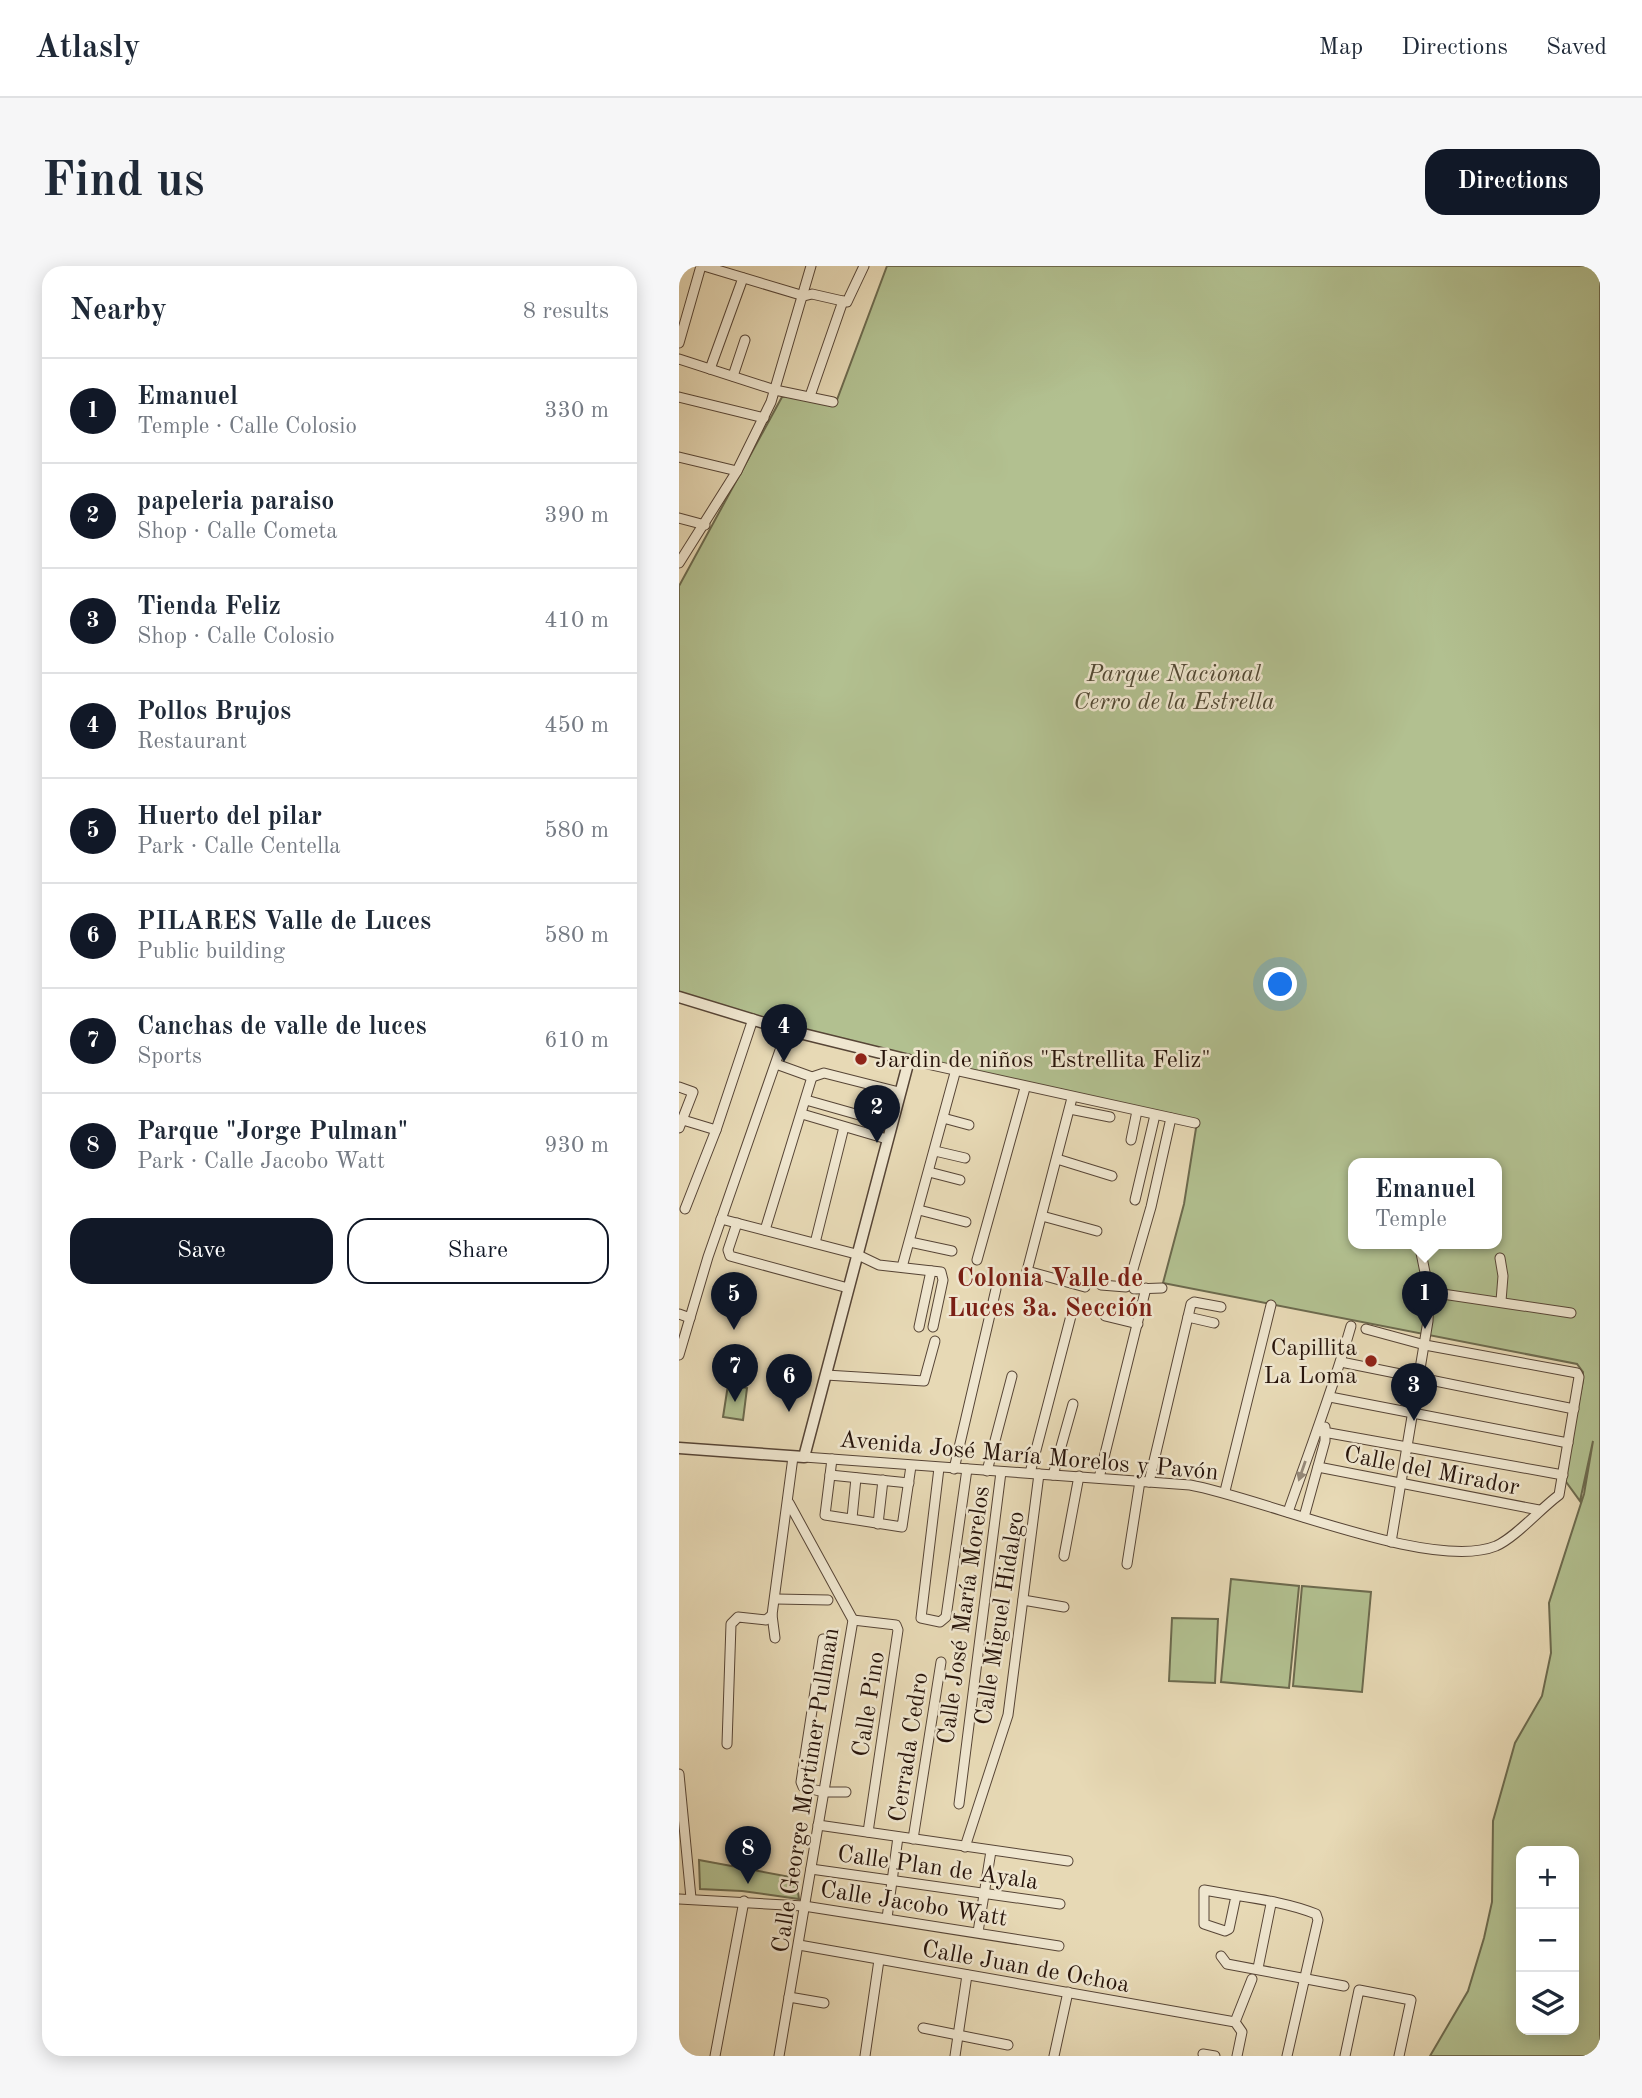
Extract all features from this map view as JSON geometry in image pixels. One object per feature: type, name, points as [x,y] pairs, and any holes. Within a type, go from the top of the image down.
[{"type":"street","points":[[679,342],[702,266],[804,296],[812,294],[843,302],[851,299],[864,266]]},
{"type":"street","points":[[679,563],[737,471],[764,418],[775,390],[811,266]]},
{"type":"street","points":[[710,369],[743,278]]},
{"type":"street","points":[[810,396],[843,302]]},
{"type":"street","points":[[733,376],[745,340]]},
{"type":"street","points":[[679,359],[775,390],[833,402]]},
{"type":"street","points":[[679,397],[764,418]]},
{"type":"street","points":[[679,457],[737,471]]},
{"type":"street","points":[[679,518],[705,525]]},
{"type":"street","points":[[679,997],[787,1030],[955,1073],[1195,1123]]},
{"type":"street","points":[[685,1209],[716,1130],[753,1019]]},
{"type":"street","points":[[679,1355],[721,1219],[787,1030]]},
{"type":"street","points":[[775,1638],[772,1615],[789,1503],[799,1457],[826,1375],[909,1060]]},
{"type":"street","points":[[776,1064],[812,1077],[824,1073],[899,1093]]},
{"type":"street","points":[[902,1267],[955,1073]]},
{"type":"street","points":[[765,1230],[812,1077]]},
{"type":"street","points":[[679,1087],[693,1092],[681,1124],[716,1130]]},
{"type":"street","points":[[977,1260],[1025,1088]]},
{"type":"street","points":[[1072,1098],[1027,1272],[1085,1287]]},
{"type":"street","points":[[806,1100],[891,1124]]},
{"type":"street","points":[[1070,1109],[1111,1117]]},
{"type":"street","points":[[1131,1140],[1137,1111]]},
{"type":"street","points":[[802,1114],[887,1139]]},
{"type":"street","points":[[1135,1200],[1155,1115]]},
{"type":"street","points":[[943,1118],[969,1125]]},
{"type":"street","points":[[1101,1285],[1126,1287],[1129,1283],[1151,1206],[1171,1118]]},
{"type":"street","points":[[815,1243],[844,1127]]},
{"type":"street","points":[[935,1151],[965,1158]]},
{"type":"street","points":[[1057,1159],[1112,1176]]},
{"type":"street","points":[[929,1172],[960,1180]]},
{"type":"street","points":[[919,1210],[966,1222]]},
{"type":"street","points":[[1042,1216],[1097,1231]]},
{"type":"street","points":[[721,1219],[856,1254],[880,1265],[944,1274],[933,1326]]},
{"type":"street","points":[[737,1223],[728,1250],[730,1256],[848,1287]]},
{"type":"street","points":[[911,1242],[952,1251]]},
{"type":"street","points":[[1391,1542],[1425,1345],[1429,1292],[1420,1249]]},
{"type":"street","points":[[1500,1258],[1503,1276],[1501,1301]]},
{"type":"street","points":[[919,1327],[932,1271]]},
{"type":"street","points":[[1099,1478],[1146,1288]]},
{"type":"street","points":[[1134,1289],[1162,1288]]},
{"type":"street","points":[[954,1469],[996,1289]]},
{"type":"street","points":[[1429,1292],[1571,1313]]},
{"type":"street","points":[[1127,1564],[1145,1481],[1188,1317],[1194,1302],[1221,1307]]},
{"type":"street","points":[[1225,1491],[1271,1304]]},
{"type":"street","name":"Calle Miguel Hidalgo","points":[[965,1847],[1008,1715],[1023,1600],[1035,1474],[1072,1312]]},
{"type":"street","points":[[679,1314],[690,1318]]},
{"type":"street","points":[[1105,1317],[1138,1324]]},
{"type":"street","points":[[1188,1317],[1214,1323]]},
{"type":"street","points":[[1304,1517],[1318,1467],[1324,1418],[1351,1326]]},
{"type":"street","points":[[1322,1431],[1563,1475],[1577,1373],[1425,1345],[1366,1329]]},
{"type":"street","points":[[826,1375],[924,1381],[935,1341]]},
{"type":"street","points":[[1341,1362],[1574,1409]]},
{"type":"street","points":[[987,1471],[1012,1376]]},
{"type":"street","points":[[1330,1397],[1568,1443]]},
{"type":"street","points":[[1053,1475],[1073,1404]]},
{"type":"street","points":[[1288,1512],[1322,1431]]},
{"type":"street","name":"Avenida José María Morelos y Pavón","points":[[679,1448],[1145,1481],[1225,1491],[1391,1542],[1444,1549],[1483,1549],[1498,1545],[1559,1496],[1563,1475]]},
{"type":"street","points":[[832,1459],[825,1515],[878,1524],[905,1525],[911,1466]]},
{"type":"street","name":"Calle del Mirador","points":[[1318,1467],[1539,1510]]},
{"type":"street","points":[[939,1468],[921,1618],[940,1622],[946,1617],[967,1469]]},
{"type":"street","name":"Calle José María Morelos","points":[[959,1804],[962,1763],[1001,1472]]},
{"type":"street","points":[[830,1475],[909,1483]]},
{"type":"street","points":[[1064,1556],[1079,1476]]},
{"type":"street","points":[[852,1518],[856,1478]]},
{"type":"street","points":[[878,1524],[883,1480]]},
{"type":"street","name":"Calle George Mortimer Pullman","points":[[779,2056],[853,1620],[789,1503]]},
{"type":"street","points":[[776,1599],[828,1600]]},
{"type":"street","points":[[1023,1600],[1063,1607]]},
{"type":"street","points":[[727,1744],[731,1623],[739,1618],[766,1620],[772,1615]]},
{"type":"street","name":"Calle Pino","points":[[853,1620],[888,1623],[896,1625],[898,1630],[868,1832]]},
{"type":"street","points":[[823,1639],[801,1782],[803,1787],[824,1792],[846,1792]]},
{"type":"street","name":"Cerrada Cedro","points":[[913,1839],[941,1662]]},
{"type":"street","points":[[679,1774],[691,1898]]},
{"type":"street","points":[[818,1825],[1068,1861]]},
{"type":"street","points":[[887,1918],[898,1837]]},
{"type":"street","points":[[978,1932],[991,1851]]},
{"type":"street","name":"Calle Plan de Ayala","points":[[811,1869],[1060,1904]]},
{"type":"street","points":[[1236,1896],[1230,1929],[1226,1931],[1204,1924],[1204,1889],[1236,1896],[1316,1914],[1318,1920],[1287,2056]]},
{"type":"street","name":"Calle Jacobo Watt","points":[[679,1900],[691,1898],[804,1906],[1059,1946]]},
{"type":"street","points":[[715,2056],[744,1901]]},
{"type":"street","points":[[1258,1968],[1271,1904]]},
{"type":"street","name":"Calle Juan de Ochoa","points":[[799,1945],[1234,2022]]},
{"type":"street","points":[[1221,1956],[1227,1964],[1344,1986]]},
{"type":"street","points":[[865,2056],[880,1960]]},
{"type":"street","points":[[955,2056],[967,1975]]},
{"type":"street","points":[[1237,2056],[1242,2032],[1234,2022],[1252,1979]]},
{"type":"street","points":[[1345,2056],[1359,1990],[1411,2000],[1399,2056]]},
{"type":"street","points":[[1054,2056],[1069,1992]]},
{"type":"street","points":[[789,1997],[824,2003]]},
{"type":"street","points":[[922,2028],[1008,2045]]},
{"type":"street","points":[[1203,2054],[1215,2056]]},
{"type":"green space","name":"Parque Nacional Cerro de la Estrella","points":[[887,266],[1600,266],[1600,2056],[1430,2056],[1468,1991],[1492,1902],[1493,1821],[1515,1743],[1542,1696],[1551,1653],[1549,1603],[1584,1494],[1593,1441],[1580,1501],[1564,1479],[1583,1380],[1583,1372],[1577,1364],[1163,1283],[1184,1204],[1197,1122],[787,1029],[679,994],[679,586],[782,397],[795,395],[835,405]]},
{"type":"green space","points":[[728,1385],[747,1388],[743,1420],[723,1417]]},
{"type":"green space","points":[[1231,1579],[1299,1586],[1289,1688],[1221,1682]]},
{"type":"green space","points":[[1302,1586],[1371,1592],[1362,1692],[1293,1686]]},
{"type":"green space","points":[[1172,1618],[1218,1619],[1215,1683],[1169,1681]]},
{"type":"green space","points":[[699,1860],[796,1878],[799,1899],[742,1891],[700,1889]]},
{"type":"place","name":"Jardin de niños \"Estrellita Feliz\"","points":[[861,1059]]},
{"type":"place","name":"Pollos Brujos","points":[[784,1062]]},
{"type":"place","name":"papeleria paraiso","points":[[877,1143]]},
{"type":"place","name":"Emanuel","points":[[1425,1329]]},
{"type":"place","name":"Huerto del pilar","points":[[734,1330]]},
{"type":"place","name":"Capillita La Loma","points":[[1371,1361]]},
{"type":"place","name":"Canchas de valle de luces","points":[[735,1402]]},
{"type":"place","name":"PILARES Valle de Luces","points":[[789,1412]]},
{"type":"place","name":"Tienda Feliz","points":[[1414,1421]]},
{"type":"place","name":"Parque \"Jorge Pulman\"","points":[[748,1884]]},
{"type":"district","name":"Colonia Valle de Luces 3a. Sección","points":[[1050,1292]]}]
